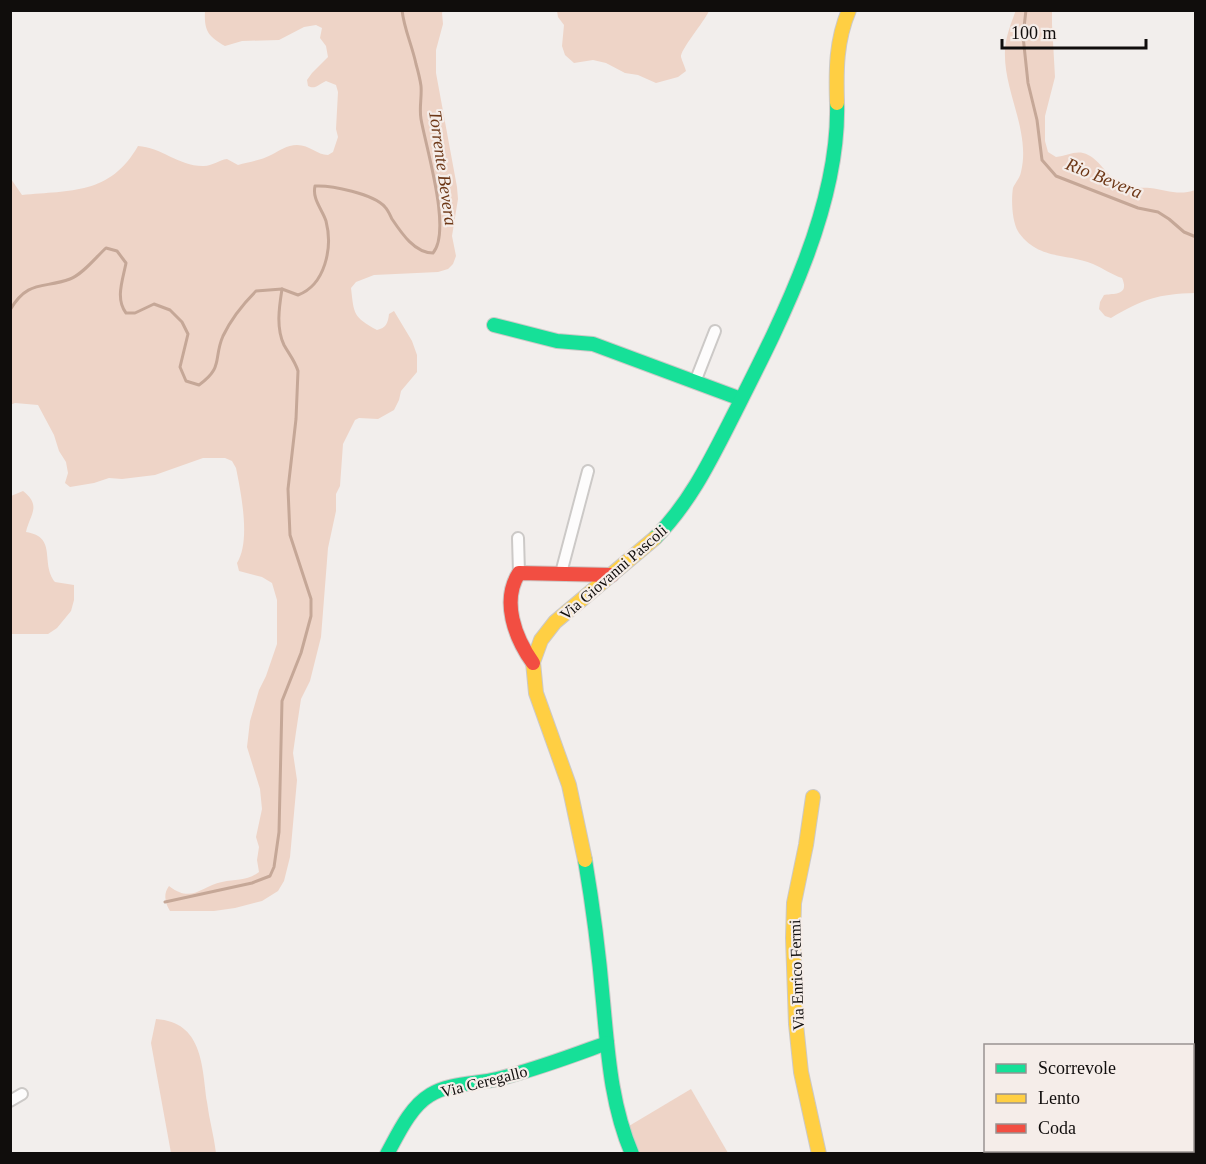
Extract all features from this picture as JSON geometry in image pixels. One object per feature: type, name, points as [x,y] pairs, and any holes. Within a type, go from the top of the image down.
[{"type":"street","name":"Via Giovanni Pascoli","points":[[632,1154],[621,1127],[616,1105],[590,886],[575,809],[568,783],[539,704],[533,676],[533,663],[539,644],[552,624],[659,534],[677,514],[698,482],[768,344],[798,275],[827,184],[837,128],[836,52],[839,36],[849,10]]},
{"type":"street","points":[[494,325],[546,339],[593,344],[741,399]]},
{"type":"street","points":[[695,382],[715,331]]},
{"type":"street","points":[[561,573],[588,471]]},
{"type":"street","points":[[518,538],[519,573],[512,584],[510,601],[523,649],[533,663]]},
{"type":"street","points":[[519,573],[612,575]]},
{"type":"street","name":"Via Enrico Fermi","points":[[813,797],[794,903],[793,938],[796,1024],[801,1072],[819,1154]]},
{"type":"street","name":"Via Ceregallo","points":[[387,1154],[419,1104],[430,1095],[443,1089],[497,1079],[535,1068],[607,1043]]},
{"type":"street","points":[[10,1101],[22,1094]]},
{"type":"shaded area","points":[[557,10],[709,11],[682,53],[681,57],[686,71],[678,77],[656,83],[638,75],[625,73],[606,63],[593,60],[574,63],[565,55],[562,46],[564,25],[558,17]]},
{"type":"shaded area","points":[[1016,10],[1052,11],[1055,77],[1045,116],[1045,141],[1048,152],[1056,157],[1076,153],[1088,155],[1097,161],[1111,177],[1128,187],[1178,193],[1195,190],[1195,293],[1151,299],[1132,306],[1111,318],[1105,316],[1099,309],[1100,302],[1104,295],[1122,291],[1124,284],[1122,278],[1093,264],[1044,252],[1027,242],[1019,233],[1013,218],[1012,199],[1013,188],[1021,172],[1022,141],[1008,81],[1005,50]]},
{"type":"shaded area","points":[[205,11],[443,11],[443,24],[436,50],[436,73],[457,187],[458,199],[452,236],[456,256],[448,269],[438,272],[374,275],[356,282],[351,288],[356,314],[363,322],[377,330],[384,326],[389,314],[394,311],[412,341],[417,355],[417,372],[401,391],[394,410],[378,419],[359,418],[355,420],[343,444],[340,486],[336,494],[336,511],[328,548],[321,637],[310,681],[301,699],[293,753],[297,780],[290,857],[284,881],[278,891],[262,901],[214,911],[170,911],[165,899],[169,886],[184,894],[190,894],[222,882],[250,877],[259,872],[257,860],[259,847],[256,837],[262,809],[260,789],[247,747],[250,721],[259,690],[277,644],[277,600],[272,583],[262,577],[239,571],[237,563],[243,542],[244,517],[236,468],[232,461],[225,458],[203,458],[155,475],[122,479],[109,478],[70,487],[65,483],[68,473],[66,462],[38,405],[15,403],[10,405],[11,179],[22,195],[88,187],[115,174],[138,146],[187,163],[204,166],[227,159],[238,165],[264,158],[293,145],[302,145],[324,155],[333,152],[338,137],[336,85],[326,81],[310,87],[307,80],[328,57],[326,46],[320,38],[322,28],[316,25],[304,27],[279,40],[242,41],[225,46],[208,32],[205,24]]},
{"type":"shaded area","points":[[23,491],[29,496],[33,506],[26,532],[42,539],[51,575],[55,582],[74,585],[71,611],[57,628],[48,634],[11,634],[11,496]]},
{"type":"shaded area","points":[[156,1019],[171,1022],[183,1028],[197,1048],[204,1074],[216,1153],[171,1153],[151,1043]]},
{"type":"shaded area","points":[[691,1089],[728,1153],[640,1153],[629,1126]]},
{"type":"waterway","name":"Torrente Bevera","points":[[10,310],[23,293],[30,289],[75,277],[106,248],[117,251],[126,263],[120,295],[126,313],[135,313],[154,304],[170,310],[182,322],[188,334],[180,367],[186,381],[199,385],[215,368],[220,344],[230,324],[256,291],[282,289],[298,295],[315,283],[321,274],[327,254],[328,232],[326,221],[316,200],[315,186],[352,191],[372,198],[386,208],[410,242],[420,250],[433,253],[438,242],[439,209],[421,119],[420,81],[402,10]]},
{"type":"waterway","name":"Rio Bevera","points":[[1026,10],[1023,36],[1028,83],[1037,120],[1042,160],[1056,176],[1138,208],[1158,212],[1184,232],[1196,237]]},
{"type":"waterway","points":[[165,902],[252,883],[270,876],[274,867],[279,832],[282,701],[301,653],[311,616],[311,599],[290,535],[288,489],[296,419],[298,371],[281,338],[279,311],[282,289]]},
{"type":"traffic: fast","points":[[655,538],[690,494],[709,462],[753,377],[788,302],[818,222],[829,182],[835,142],[837,103]]},
{"type":"traffic: fast","points":[[494,325],[557,341],[593,344],[741,399]]},
{"type":"traffic: fast","points":[[585,860],[598,948],[615,1098],[632,1154]]},
{"type":"traffic: fast","points":[[387,1154],[416,1106],[437,1091],[511,1075],[607,1043]]},
{"type":"traffic: slow","points":[[837,103],[838,56],[849,10]]},
{"type":"traffic: slow","points":[[585,860],[569,785],[536,693],[533,662],[541,640],[555,622],[655,538]]},
{"type":"traffic: slow","points":[[813,797],[794,903],[793,938],[796,1024],[801,1072],[819,1154]]},
{"type":"traffic: jam","points":[[533,663],[526,653],[512,619],[511,595],[519,573],[612,575]]}]
